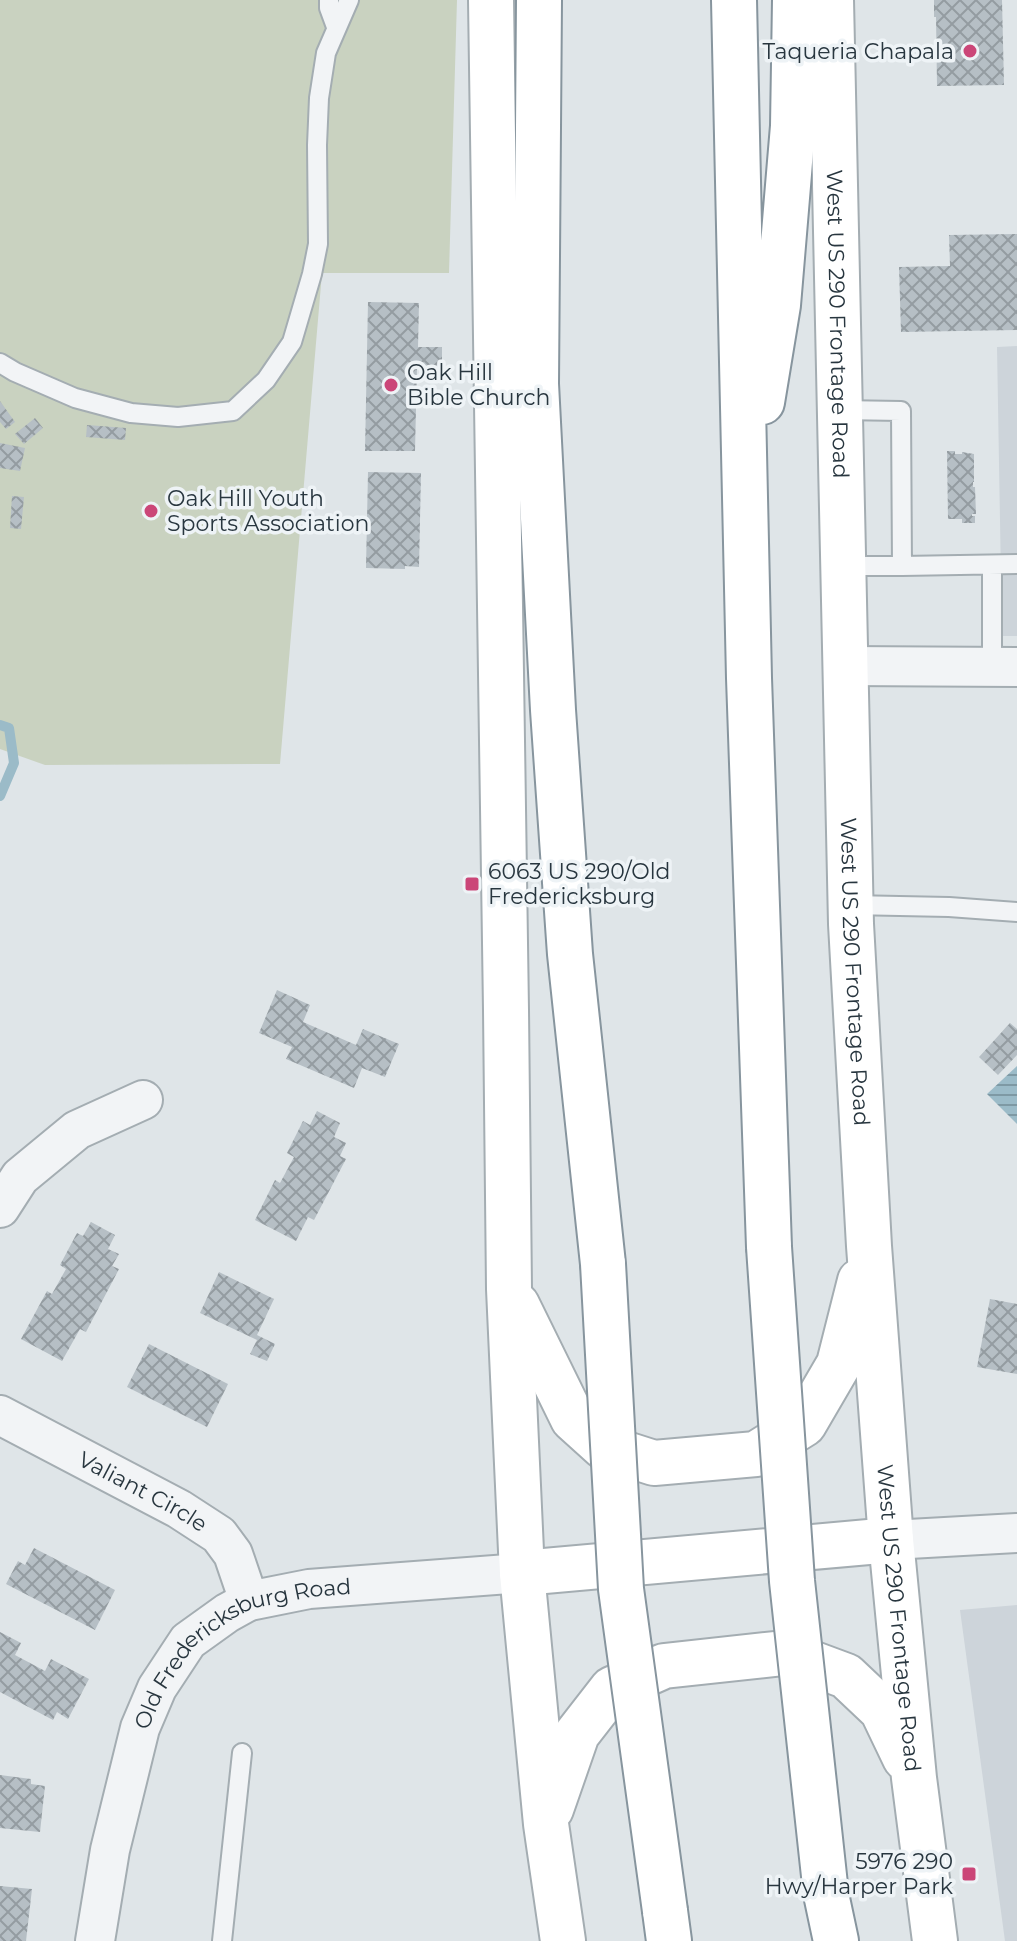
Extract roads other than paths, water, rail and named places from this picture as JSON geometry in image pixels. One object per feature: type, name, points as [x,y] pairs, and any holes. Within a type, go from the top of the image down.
[{"type":"main road","points":[[491,0],[509,1289],[522,1573],[546,1824],[563,1941]]},
{"type":"main road","points":[[539,0],[536,384],[553,710],[570,954],[603,1264],[621,1589],[667,1926]]},
{"type":"main road","points":[[734,0],[750,710],[769,1247],[792,1581],[826,1894],[836,1941]]},
{"type":"main road","points":[[745,507],[778,305],[793,126],[795,0]]},
{"type":"main road","name":"West US 290 Frontage Road","points":[[831,0],[850,905],[869,1246],[891,1540],[914,1778],[935,1941]]},
{"type":"main road","points":[[509,1289],[573,1419],[604,1447],[654,1463],[756,1454],[804,1424],[839,1364],[869,1246]]},
{"type":"main road","points":[[522,1573],[891,1540]]},
{"type":"main road","points":[[546,1824],[577,1734],[585,1723],[612,1689],[664,1666],[784,1653],[846,1676],[882,1710],[914,1778]]},
{"type":"street","points":[[845,666],[1005,667]]},
{"type":"street","points":[[0,1208],[20,1177],[77,1130],[143,1100]]},
{"type":"street","name":"Valiant Circle","points":[[0,1415],[179,1509],[219,1535],[233,1554],[249,1601]]},
{"type":"street","points":[[891,1540],[1017,1533]]},
{"type":"street","name":"Old Fredericksburg Road","points":[[95,1941],[114,1835],[140,1728],[157,1688],[188,1641],[249,1601],[309,1589],[522,1573]]},
{"type":"lane","points":[[329,0],[336,27]]},
{"type":"lane","points":[[0,363],[75,398],[131,413],[178,417],[233,411],[266,380],[292,342],[312,274],[318,244],[319,98],[326,53],[349,0]]},
{"type":"lane","points":[[840,410],[901,411],[902,566]]},
{"type":"lane","points":[[843,566],[1017,564]]},
{"type":"lane","points":[[992,565],[1005,667]]},
{"type":"lane","points":[[850,905],[1017,912]]},
{"type":"lane","points":[[222,1941],[242,1753]]},
{"type":"water","points":[[1017,1066],[1017,1124],[987,1094]]},
{"type":"waterway","points":[[0,725],[9,728],[14,763],[0,796]]},
{"type":"place","name":"Taqueria Chapala","points":[[970,51]]},
{"type":"place","name":"Oak Hill Bible Church","points":[[391,385]]},
{"type":"place","name":"Oak Hill Youth Sports Association","points":[[151,511]]},
{"type":"place","name":"6063 US 290/Old Fredericksburg","points":[[472,884]]},
{"type":"place","name":"5976 290 Hwy/Harper Park","points":[[969,1874]]}]
